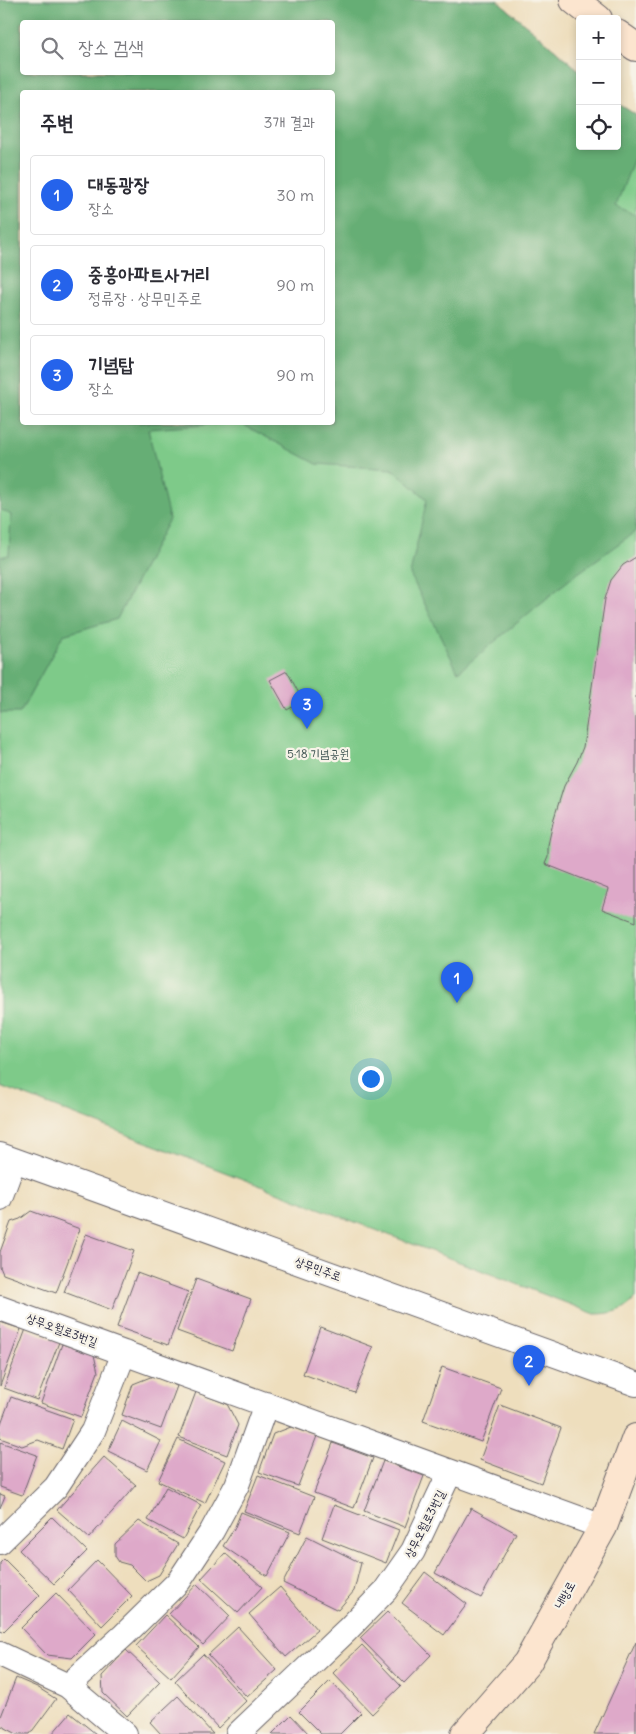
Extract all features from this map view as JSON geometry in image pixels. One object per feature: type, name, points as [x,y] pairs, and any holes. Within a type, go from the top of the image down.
[{"type":"street","points":[[574,0],[593,15]]},
{"type":"street","points":[[621,37],[636,47]]},
{"type":"street","points":[[0,1198],[7,1157]]},
{"type":"street","name":"상무민주로","points":[[7,1157],[636,1384]]},
{"type":"street","name":"상무오월로3번길","points":[[0,1308],[450,1472],[413,1551],[385,1591],[238,1734]]},
{"type":"street","points":[[0,1542],[56,1487],[93,1431],[124,1352]]},
{"type":"street","points":[[68,1686],[124,1635],[179,1580],[212,1531],[238,1485],[266,1404]]},
{"type":"street","name":"내방로","points":[[465,1734],[527,1663],[603,1527],[636,1438]]},
{"type":"street","points":[[450,1472],[603,1527]]},
{"type":"street","points":[[0,1654],[68,1686],[125,1734]]},
{"type":"green space","name":"5·18 기념공원","points":[[0,0],[497,0],[576,68],[576,150],[621,150],[621,106],[636,115],[636,1298],[618,1311],[595,1314],[0,1086]]},
{"type":"green space","points":[[0,0],[497,0],[576,68],[576,150],[621,150],[621,106],[636,115],[636,153],[616,206],[636,215],[636,531],[570,579],[458,672],[410,574],[427,499],[392,469],[317,464],[244,425],[335,425],[335,90],[20,90],[20,425],[203,425],[148,429],[169,519],[117,619],[63,635],[20,713],[0,713],[0,557],[9,555],[11,515],[0,509]]},
{"type":"building","points":[[636,557],[636,922],[602,909],[608,889],[545,864],[548,857],[548,845],[554,818],[564,786],[583,747],[605,599],[611,580],[623,565]]},
{"type":"building","points":[[287,671],[303,701],[287,710],[270,680]]},
{"type":"building","points":[[31,1211],[80,1229],[56,1293],[3,1274],[0,1267],[0,1252],[11,1222],[20,1219]]},
{"type":"building","points":[[86,1234],[134,1251],[112,1310],[64,1292]]},
{"type":"building","points":[[137,1273],[188,1292],[168,1345],[117,1327]]},
{"type":"building","points":[[196,1279],[251,1299],[232,1351],[177,1331]]},
{"type":"building","points":[[0,1322],[21,1329],[0,1386]]},
{"type":"building","points":[[320,1327],[373,1347],[355,1393],[303,1374]]},
{"type":"building","points":[[26,1329],[59,1342],[37,1400],[4,1388]]},
{"type":"building","points":[[62,1344],[94,1355],[98,1372],[81,1417],[41,1403]]},
{"type":"building","points":[[442,1367],[501,1388],[481,1442],[423,1421]]},
{"type":"building","points":[[153,1376],[177,1386],[161,1429],[122,1415],[133,1384]]},
{"type":"building","points":[[196,1392],[227,1404],[238,1425],[227,1455],[179,1437]]},
{"type":"building","points":[[11,1397],[73,1419],[62,1449],[38,1440],[22,1446],[0,1438],[0,1426]]},
{"type":"building","points":[[500,1405],[561,1428],[541,1483],[480,1460]]},
{"type":"building","points":[[122,1421],[161,1441],[147,1470],[108,1451]]},
{"type":"building","points":[[291,1427],[317,1436],[298,1486],[259,1472],[273,1434]]},
{"type":"building","points":[[178,1439],[225,1461],[205,1503],[158,1481]]},
{"type":"building","points":[[0,1442],[37,1455],[22,1495],[0,1487]]},
{"type":"building","points":[[333,1443],[373,1458],[354,1508],[314,1493]]},
{"type":"building","points":[[104,1457],[136,1485],[89,1538],[57,1510]]},
{"type":"building","points":[[383,1461],[424,1476],[405,1527],[364,1511]]},
{"type":"building","points":[[258,1475],[314,1497],[300,1533],[244,1511]]},
{"type":"building","points":[[166,1487],[201,1505],[183,1539],[148,1520]]},
{"type":"building","points":[[0,1494],[5,1496],[0,1508]]},
{"type":"building","points":[[334,1505],[399,1530],[386,1563],[322,1538]]},
{"type":"building","points":[[471,1508],[516,1533],[481,1598],[435,1573]]},
{"type":"building","points":[[241,1512],[290,1532],[267,1576],[223,1546],[235,1527]]},
{"type":"building","points":[[52,1517],[87,1551],[54,1584],[19,1550]]},
{"type":"building","points":[[139,1521],[178,1544],[159,1575],[146,1581],[130,1565],[119,1562],[115,1556],[115,1544]]},
{"type":"building","points":[[307,1536],[361,1563],[354,1591],[338,1610],[283,1583]]},
{"type":"building","points":[[225,1553],[262,1587],[238,1613],[201,1579]]},
{"type":"building","points":[[4,1559],[40,1595],[3,1632],[0,1631],[0,1563]]},
{"type":"building","points":[[97,1560],[132,1596],[102,1626],[68,1590]]},
{"type":"building","points":[[425,1572],[467,1604],[444,1635],[402,1603]]},
{"type":"building","points":[[197,1584],[230,1616],[203,1645],[169,1614]]},
{"type":"building","points":[[280,1587],[317,1630],[286,1657],[249,1614]]},
{"type":"building","points":[[56,1593],[96,1634],[72,1658],[47,1655],[21,1628]]},
{"type":"building","points":[[388,1611],[431,1655],[404,1683],[360,1638]]},
{"type":"building","points":[[165,1615],[199,1647],[171,1678],[136,1646]]},
{"type":"building","points":[[238,1627],[277,1670],[247,1697],[208,1655]]},
{"type":"building","points":[[636,1642],[636,1734],[594,1734]]},
{"type":"building","points":[[362,1645],[401,1686],[372,1714],[333,1673]]},
{"type":"building","points":[[126,1650],[160,1682],[127,1716],[103,1693],[102,1676]]},
{"type":"building","points":[[203,1654],[246,1701],[218,1728],[175,1681]]},
{"type":"building","points":[[16,1678],[37,1687],[56,1699],[30,1734],[17,1734],[0,1725],[0,1719]]},
{"type":"building","points":[[330,1681],[361,1713],[340,1734],[321,1734],[299,1712]]},
{"type":"building","points":[[178,1696],[213,1734],[161,1734],[150,1722]]},
{"type":"building","points":[[70,1713],[96,1734],[52,1734]]},
{"type":"building","points":[[291,1715],[309,1734],[272,1734]]},
{"type":"place","name":"기념탑","points":[[307,729]]},
{"type":"place","name":"대동광장","points":[[457,1003]]},
{"type":"place","name":"중흥아파트사거리","points":[[529,1386]]}]
